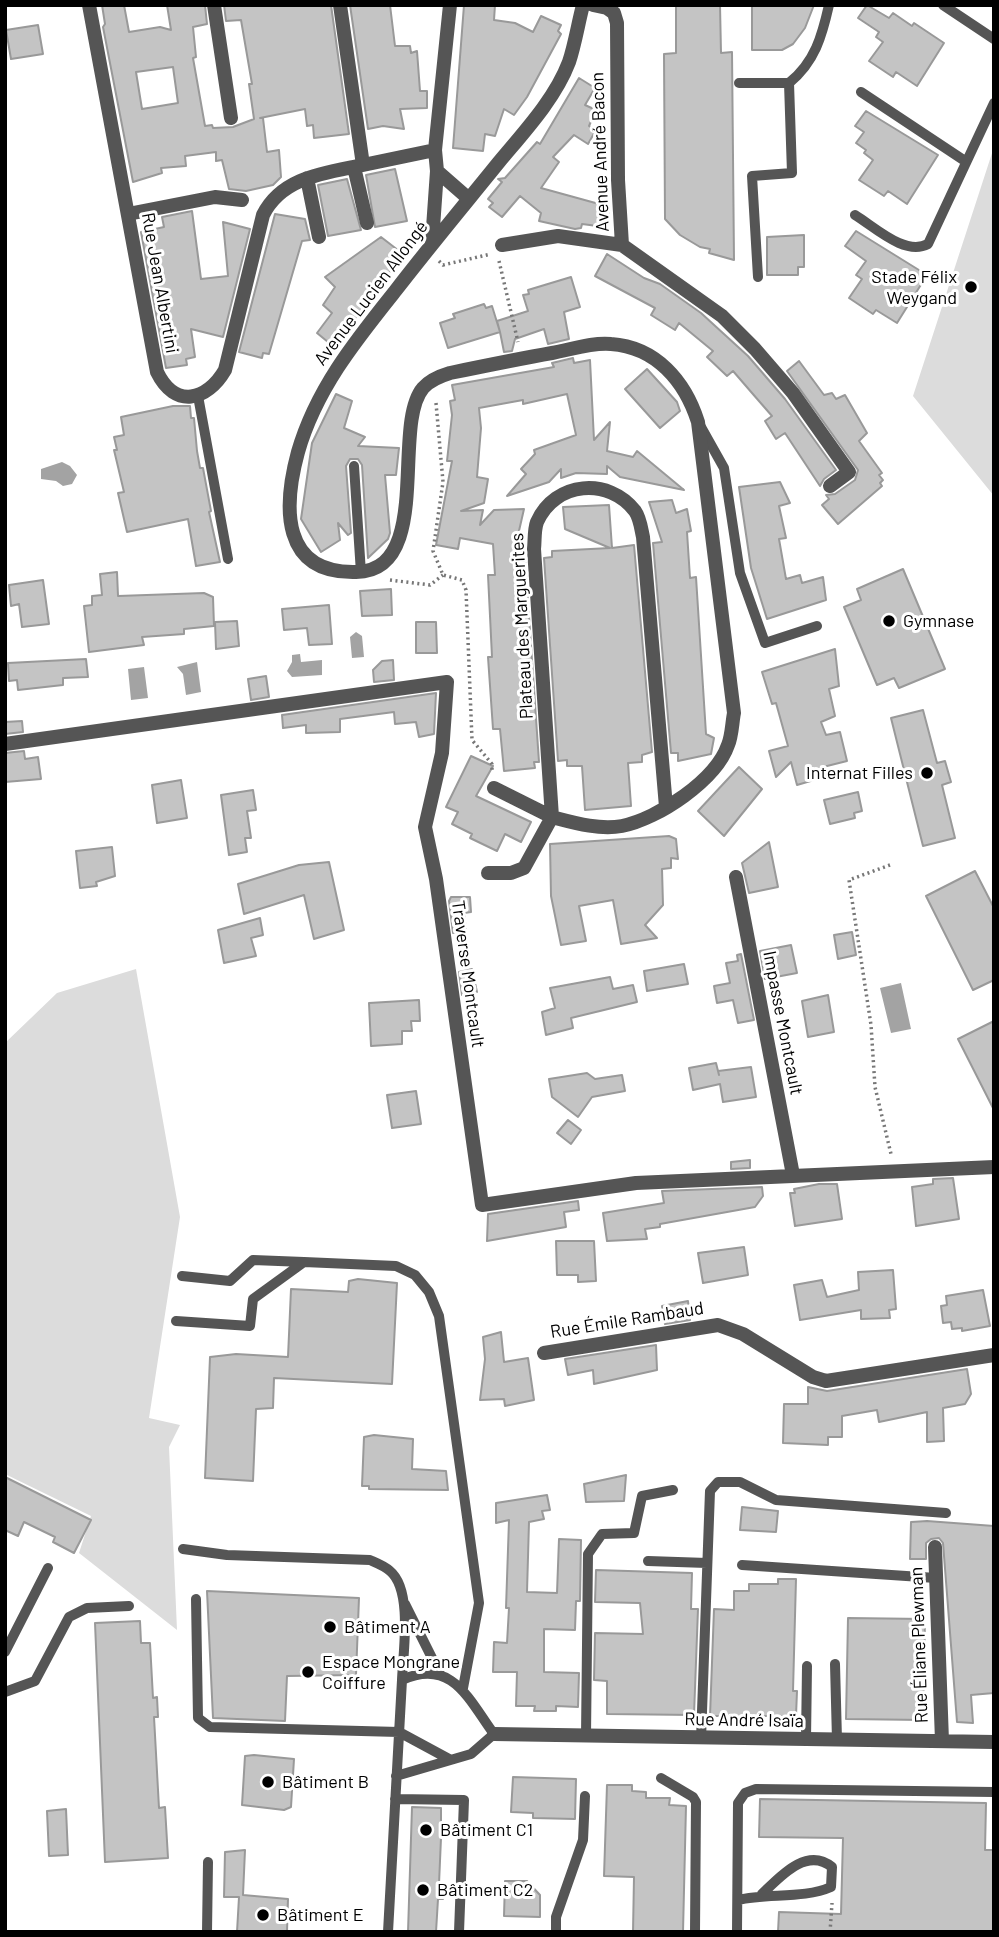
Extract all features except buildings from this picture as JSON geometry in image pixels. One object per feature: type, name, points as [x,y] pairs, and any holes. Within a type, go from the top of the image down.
[{"type":"street","name":"Rue Jean Albertini","points":[[89,5],[157,372],[162,384],[178,395],[198,396]]},
{"type":"street","points":[[215,5],[232,118]]},
{"type":"street","points":[[340,5],[366,223]]},
{"type":"street","points":[[432,242],[437,171],[435,150],[450,5]]},
{"type":"street","name":"Avenue Lucien Allongé","points":[[361,573],[338,572],[317,565],[304,555],[294,538],[288,516],[291,477],[310,416],[355,341],[432,242],[536,117],[568,64],[583,5]]},
{"type":"street","name":"Avenue André Bacon","points":[[602,6],[614,13],[617,23],[618,180],[622,245],[722,316],[793,393],[849,472],[830,486]]},
{"type":"street","points":[[198,396],[212,388],[225,369],[263,215],[270,201],[280,192],[307,178],[435,150]]},
{"type":"street","points":[[437,171],[469,199]]},
{"type":"street","points":[[307,178],[319,237]]},
{"type":"street","points":[[128,214],[215,197],[242,200]]},
{"type":"street","points":[[499,249],[558,236],[622,245]]},
{"type":"street","points":[[361,573],[382,564],[392,555],[401,536],[415,408],[424,387],[434,380],[450,373],[522,358],[610,344],[633,348],[676,376],[691,399],[698,422],[734,713],[728,746],[703,782],[666,807],[622,825],[594,827],[552,817],[494,788]]},
{"type":"street","name":"Plateau des Marguerites","points":[[552,817],[534,549],[536,525],[555,498],[586,486],[604,489],[625,501],[637,514],[643,537],[666,807]]},
{"type":"street","name":"Traverse Montcault","points":[[5,744],[447,682],[442,753],[425,827],[436,879],[482,1205],[636,1184],[994,1167]]},
{"type":"street","points":[[488,873],[511,873],[524,868],[552,817]]},
{"type":"street","name":"Impasse Montcault","points":[[736,877],[793,1175]]},
{"type":"street","name":"Rue Émile Rambaud","points":[[544,1353],[718,1325],[743,1334],[813,1377],[826,1381],[994,1355]]},
{"type":"street","name":"Rue Éliane Plewman","points":[[936,1547],[942,1741]]},
{"type":"street","name":"Rue André Isaïa","points":[[494,1734],[994,1742]]},
{"type":"lane","points":[[740,83],[789,83],[802,72],[821,42],[828,5]]},
{"type":"lane","points":[[943,5],[994,39]]},
{"type":"lane","points":[[758,277],[752,176],[792,173],[789,83]]},
{"type":"lane","points":[[861,92],[965,161]]},
{"type":"lane","points":[[855,215],[907,247],[918,249],[928,244],[994,103]]},
{"type":"lane","points":[[198,396],[228,559]]},
{"type":"lane","points":[[698,422],[724,468],[740,573],[765,643],[817,626]]},
{"type":"lane","points":[[354,466],[361,573]]},
{"type":"lane","points":[[182,1276],[230,1281],[253,1261],[396,1266],[415,1275],[429,1292],[439,1316],[479,1603],[463,1688]]},
{"type":"lane","points":[[176,1321],[250,1326],[253,1299],[304,1262]]},
{"type":"lane","points":[[701,1739],[710,1491],[718,1482],[740,1482],[776,1500],[946,1513]]},
{"type":"lane","points":[[586,1736],[588,1554],[602,1534],[634,1533],[642,1496],[673,1490]]},
{"type":"lane","points":[[183,1549],[227,1555],[370,1560],[391,1571],[400,1584],[404,1601],[440,1674]]},
{"type":"lane","points":[[648,1561],[707,1563]]},
{"type":"lane","points":[[742,1565],[936,1578]]},
{"type":"lane","points":[[5,1653],[48,1568]]},
{"type":"lane","points":[[196,1599],[198,1718],[209,1727],[399,1732],[449,1759]]},
{"type":"lane","points":[[388,1932],[404,1601]]},
{"type":"lane","points":[[5,1692],[35,1681],[69,1617],[87,1608],[129,1606]]},
{"type":"lane","points":[[835,1664],[837,1740]]},
{"type":"lane","points":[[806,1740],[807,1666]]},
{"type":"lane","points":[[396,1776],[471,1754],[494,1734],[463,1688],[440,1674],[416,1674],[402,1680]]},
{"type":"lane","points":[[660,1777],[693,1797],[696,1802],[695,1932]]},
{"type":"lane","points":[[737,1932],[738,1803],[745,1793],[756,1789],[994,1791]]},
{"type":"lane","points":[[556,1932],[556,1917],[583,1840],[585,1796]]},
{"type":"lane","points":[[395,1799],[464,1800],[459,1932]]},
{"type":"lane","points":[[738,1900],[762,1894],[822,1891],[831,1887],[832,1867],[827,1863],[804,1861],[788,1869],[762,1894]]},
{"type":"lane","points":[[207,1932],[208,1862]]},
{"type":"path","points":[[452,266],[499,249],[522,358]]},
{"type":"path","points":[[434,380],[443,482],[433,551],[443,575]]},
{"type":"path","points":[[382,564],[391,581],[430,585],[443,575]]},
{"type":"path","points":[[443,575],[462,580],[466,590],[471,740],[492,764],[494,788]]},
{"type":"path","points":[[890,865],[849,880],[872,1025],[875,1087],[895,1170]]},
{"type":"path","points":[[830,1932],[832,1909]]},
{"type":"shaded area","name":"Stade Félix Weygand","points":[[994,147],[994,496],[913,396]]},
{"type":"shaded area","points":[[62,462],[70,466],[77,475],[72,484],[63,486],[56,481],[41,479],[41,469]]},
{"type":"shaded area","points":[[356,632],[362,636],[364,657],[352,658],[350,637]]},
{"type":"shaded area","points":[[300,654],[301,662],[322,660],[322,675],[292,677],[287,671],[292,655]]},
{"type":"shaded area","points":[[197,662],[201,692],[186,695],[183,674],[177,667]]},
{"type":"shaded area","points":[[144,667],[148,698],[131,700],[128,669]]},
{"type":"shaded area","points":[[136,969],[180,1217],[149,1418],[180,1425],[169,1447],[177,1630],[79,1553],[91,1516],[5,1474],[5,1043],[57,993]]},
{"type":"shaded area","points":[[901,983],[911,1029],[891,1033],[880,988]]},
{"type":"place","name":"Stade Félix Weygand","points":[[971,287]]},
{"type":"place","name":"Gymnase","points":[[889,621]]},
{"type":"place","name":"Internat Filles","points":[[927,773]]},
{"type":"place","name":"Bâtiment A","points":[[330,1627]]},
{"type":"place","name":"Espace Mongrane Coiffure","points":[[308,1672]]},
{"type":"place","name":"Bâtiment B","points":[[268,1782]]},
{"type":"place","name":"Bâtiment C1","points":[[426,1830]]},
{"type":"place","name":"Bâtiment C2","points":[[423,1890]]},
{"type":"place","name":"Bâtiment E","points":[[263,1915]]}]
